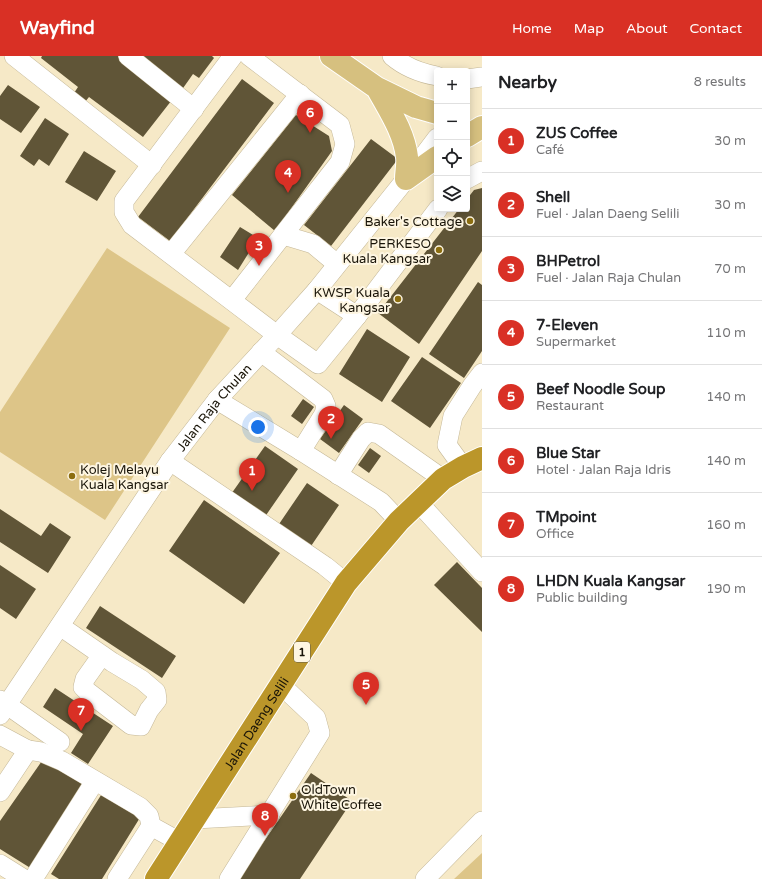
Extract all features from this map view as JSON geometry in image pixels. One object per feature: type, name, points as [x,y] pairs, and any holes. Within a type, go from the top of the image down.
[{"type":"highway","name":"Jalan Daeng Selili","points":[[156,879],[346,582],[399,521],[443,478],[482,458]]},
{"type":"main road","points":[[331,56],[377,88],[416,107],[434,112]]},
{"type":"main road","points":[[377,88],[402,137],[408,159],[406,179]]},
{"type":"main road","points":[[470,118],[482,118]]},
{"type":"main road","points":[[470,134],[482,127]]},
{"type":"main road","points":[[406,179],[434,159]]},
{"type":"street","points":[[14,56],[152,165]]},
{"type":"street","points":[[128,56],[194,109]]},
{"type":"street","points":[[233,56],[124,201],[124,212],[132,225],[277,335],[318,364],[357,316],[436,212]]},
{"type":"street","points":[[232,300],[340,162],[345,144],[340,125],[249,56]]},
{"type":"street","points":[[392,56],[399,62],[423,74],[434,76]]},
{"type":"street","points":[[470,79],[482,77]]},
{"type":"street","points":[[171,254],[300,94]]},
{"type":"street","name":"Jalan Raja Chulan","points":[[2,707],[60,626],[170,461],[217,400],[317,290],[435,140]]},
{"type":"street","points":[[470,177],[482,171]]},
{"type":"street","points":[[283,235],[313,244],[337,264]]},
{"type":"street","points":[[317,290],[357,316]]},
{"type":"street","points":[[260,352],[323,399],[326,406],[324,414],[301,450]]},
{"type":"street","points":[[463,467],[447,446],[453,416],[482,373]]},
{"type":"street","points":[[217,400],[338,474],[380,502],[399,521]]},
{"type":"street","points":[[338,474],[368,432],[379,434],[443,478]]},
{"type":"street","points":[[170,461],[325,566],[346,582]]},
{"type":"street","points":[[418,502],[482,572]]},
{"type":"street","points":[[60,626],[102,655]]},
{"type":"street","points":[[229,879],[320,733],[316,718],[281,685]]},
{"type":"street","points":[[2,707],[60,742]]},
{"type":"street","points":[[0,735],[28,750],[41,752],[62,761],[140,807],[149,816],[151,826],[117,879]]},
{"type":"street","points":[[0,792],[28,750]]},
{"type":"street","points":[[32,879],[94,781]]},
{"type":"street","points":[[195,819],[270,814]]},
{"type":"street","points":[[425,879],[482,821]]},
{"type":"street","points":[[151,826],[180,842]]},
{"type":"street","points":[[0,864],[24,879]]},
{"type":"shaded area","points":[[107,248],[230,328],[105,520],[0,452],[0,412]]},
{"type":"shaded area","points":[[482,853],[482,879],[454,879]]},
{"type":"building","points":[[42,56],[122,56],[175,96],[143,137],[89,97],[85,102],[74,93],[78,87],[41,58]]},
{"type":"building","points":[[135,56],[212,56],[214,58],[199,78],[193,74],[181,91]]},
{"type":"building","points":[[242,79],[274,103],[170,241],[138,217]]},
{"type":"building","points":[[8,85],[40,107],[21,133],[0,119],[0,96]]},
{"type":"building","points":[[296,115],[329,136],[332,151],[275,231],[232,195]]},
{"type":"building","points":[[45,118],[69,134],[49,166],[39,159],[34,166],[20,156]]},
{"type":"building","points":[[371,139],[398,159],[331,246],[304,225]]},
{"type":"building","points":[[84,151],[116,171],[97,201],[65,182]]},
{"type":"building","points":[[482,188],[482,251],[419,344],[378,313],[457,212],[470,212],[470,195],[474,190]]},
{"type":"building","points":[[240,227],[258,238],[238,270],[220,257]]},
{"type":"building","points":[[478,282],[482,285],[482,351],[464,378],[429,354]]},
{"type":"building","points":[[367,329],[410,357],[382,402],[339,374]]},
{"type":"building","points":[[422,357],[461,383],[430,428],[391,401]]},
{"type":"building","points":[[303,399],[314,407],[302,424],[291,416]]},
{"type":"building","points":[[344,405],[363,419],[339,453],[320,439]]},
{"type":"building","points":[[265,446],[298,469],[262,521],[229,497]]},
{"type":"building","points":[[370,448],[381,456],[369,473],[358,465]]},
{"type":"building","points":[[307,483],[339,505],[309,549],[277,527]]},
{"type":"building","points":[[204,500],[280,553],[244,604],[169,551]]},
{"type":"building","points":[[0,509],[41,536],[50,523],[71,537],[48,573],[0,542]]},
{"type":"building","points":[[457,562],[482,588],[482,632],[434,585]]},
{"type":"building","points":[[0,565],[36,589],[16,619],[0,608]]},
{"type":"building","points":[[100,606],[176,656],[162,678],[86,628]]},
{"type":"building","points":[[55,688],[113,726],[88,764],[71,753],[83,734],[43,707]]},
{"type":"building","points":[[44,758],[85,783],[32,869],[0,849],[0,821]]},
{"type":"building","points":[[311,773],[352,801],[300,879],[238,879]]},
{"type":"building","points":[[103,792],[141,816],[102,879],[59,879],[51,874]]},
{"type":"place","name":"Blue Star","points":[[310,133]]},
{"type":"place","name":"7-Eleven","points":[[288,193]]},
{"type":"place","name":"Baker's Cottage","points":[[470,221]]},
{"type":"place","name":"PERKESO Kuala Kangsar","points":[[439,250]]},
{"type":"place","name":"BHPetrol","points":[[259,266]]},
{"type":"place","name":"KWSP Kuala Kangsar","points":[[398,299]]},
{"type":"place","name":"Shell","points":[[331,439]]},
{"type":"place","name":"Kolej Melayu Kuala Kangsar","points":[[72,476]]},
{"type":"place","name":"ZUS Coffee","points":[[252,491]]},
{"type":"place","name":"Beef Noodle Soup","points":[[366,705]]},
{"type":"place","name":"TMpoint","points":[[81,731]]},
{"type":"place","name":"OldTown White Coffee","points":[[293,796]]},
{"type":"place","name":"LHDN Kuala Kangsar","points":[[265,836]]}]
